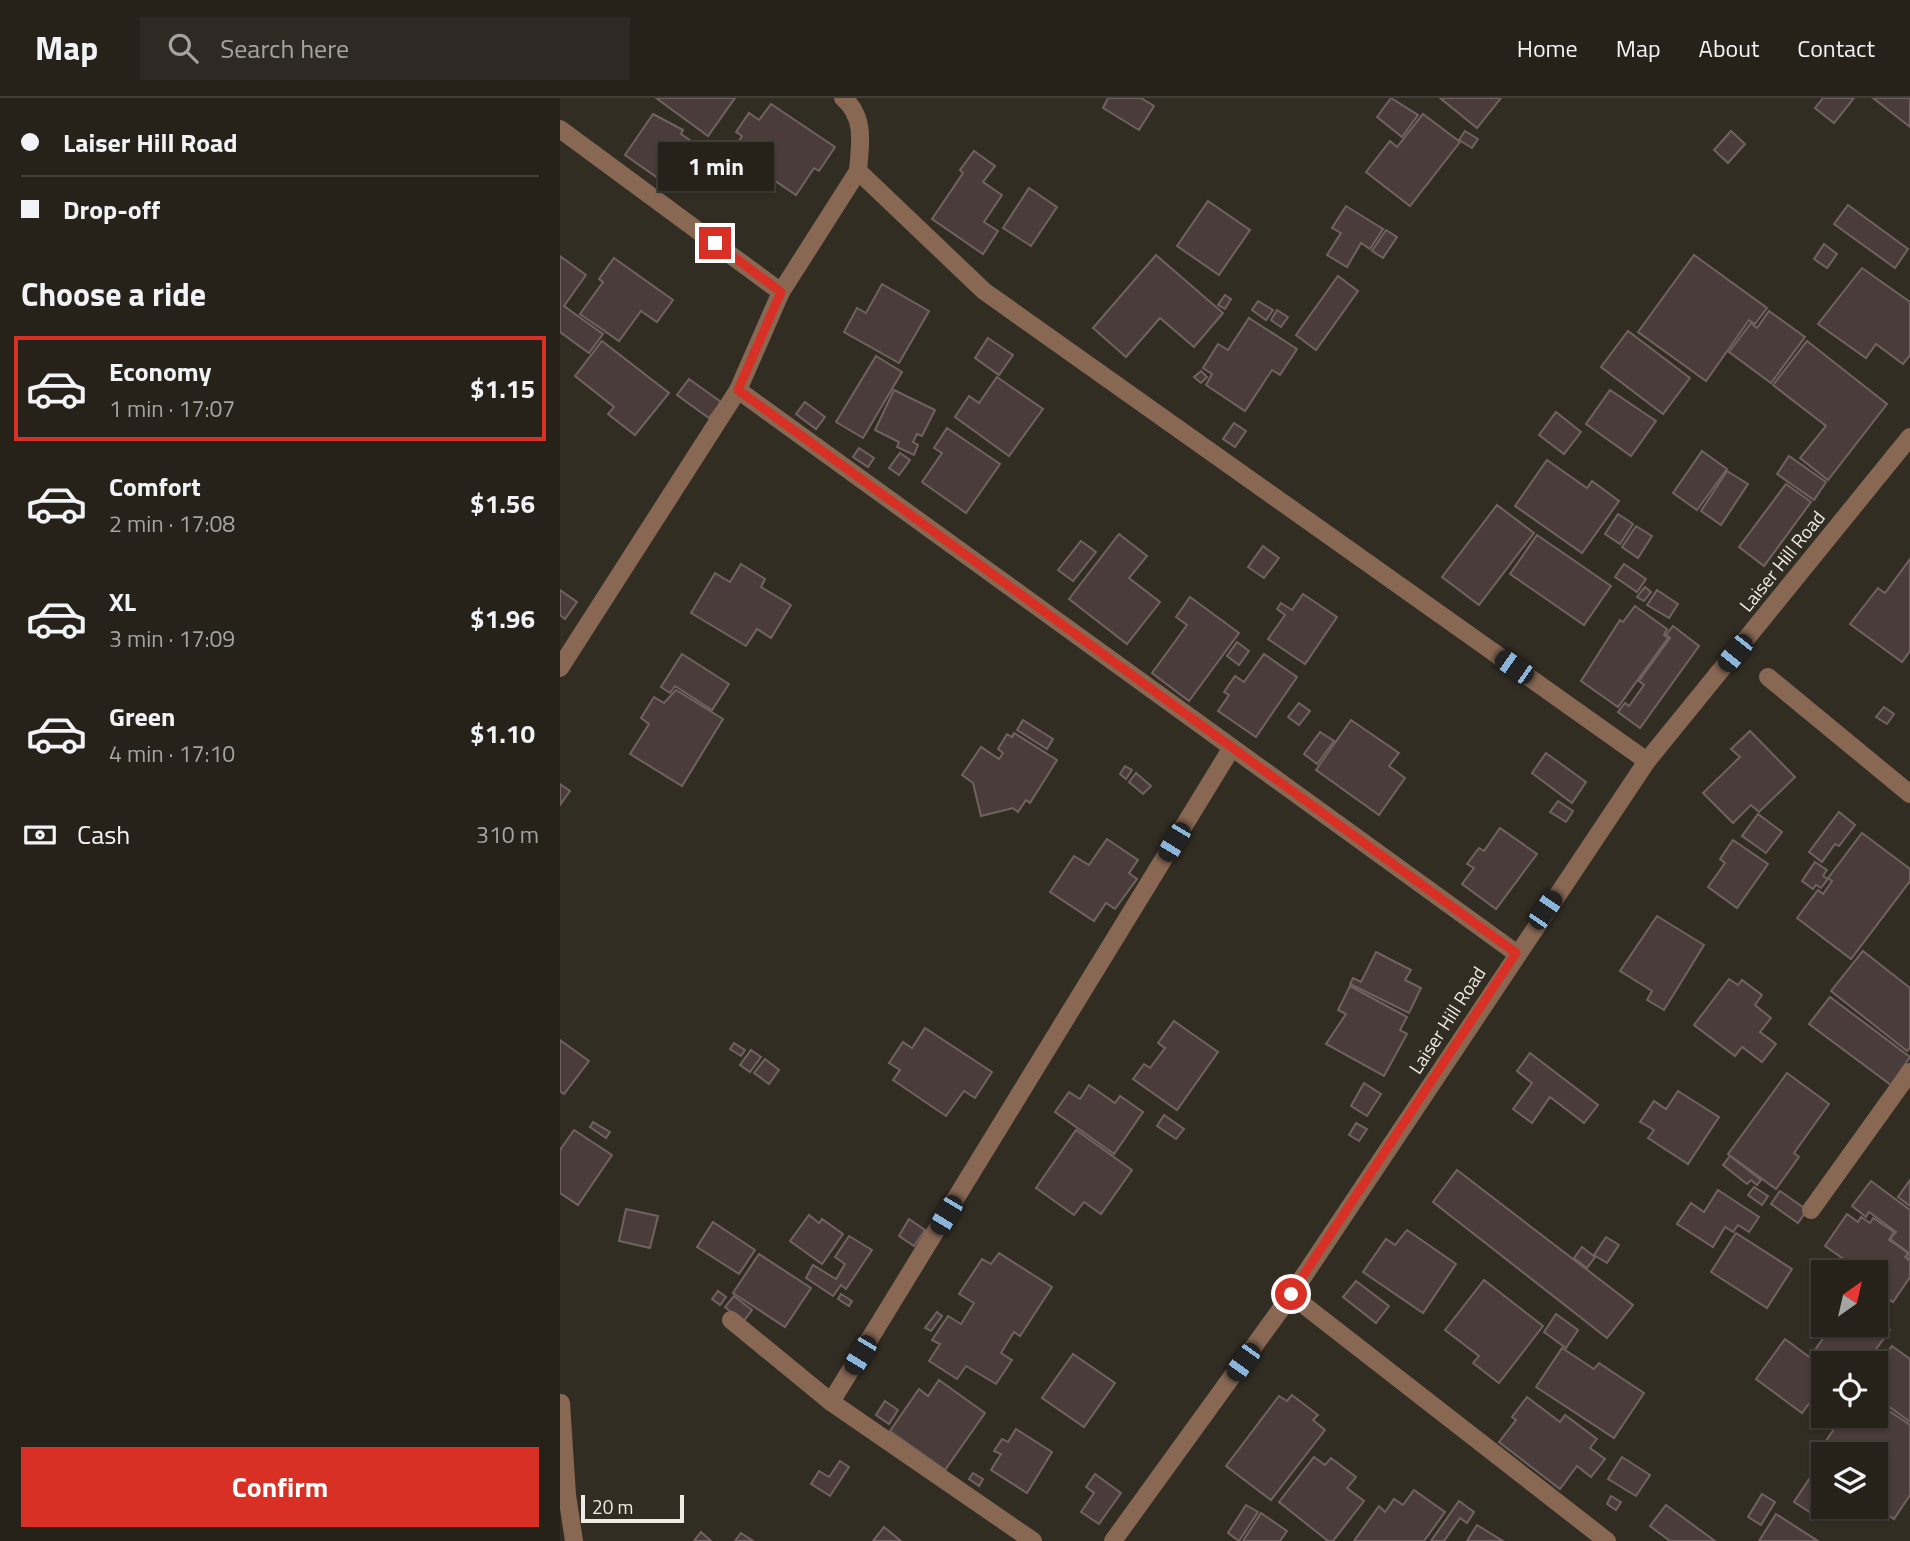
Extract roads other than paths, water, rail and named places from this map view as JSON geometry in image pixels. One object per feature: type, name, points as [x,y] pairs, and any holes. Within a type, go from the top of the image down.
[{"type":"street","points":[[560,668],[738,390],[781,292],[858,171],[861,124],[850,104],[843,98]]},
{"type":"street","points":[[560,129],[781,292]]},
{"type":"street","points":[[858,171],[984,291],[1647,761]]},
{"type":"street","points":[[738,390],[1516,953]]},
{"type":"street","name":"Laiser Hill Road","points":[[1113,1541],[1291,1294],[1516,953],[1647,761],[1910,437]]},
{"type":"street","points":[[1768,677],[1910,794]]},
{"type":"street","points":[[831,1402],[1231,749]]},
{"type":"street","points":[[1811,1210],[1910,1072]]},
{"type":"street","points":[[1291,1294],[1606,1541]]},
{"type":"street","points":[[731,1320],[831,1402],[1032,1541]]},
{"type":"street","points":[[561,1403],[566,1495],[574,1541]]}]
